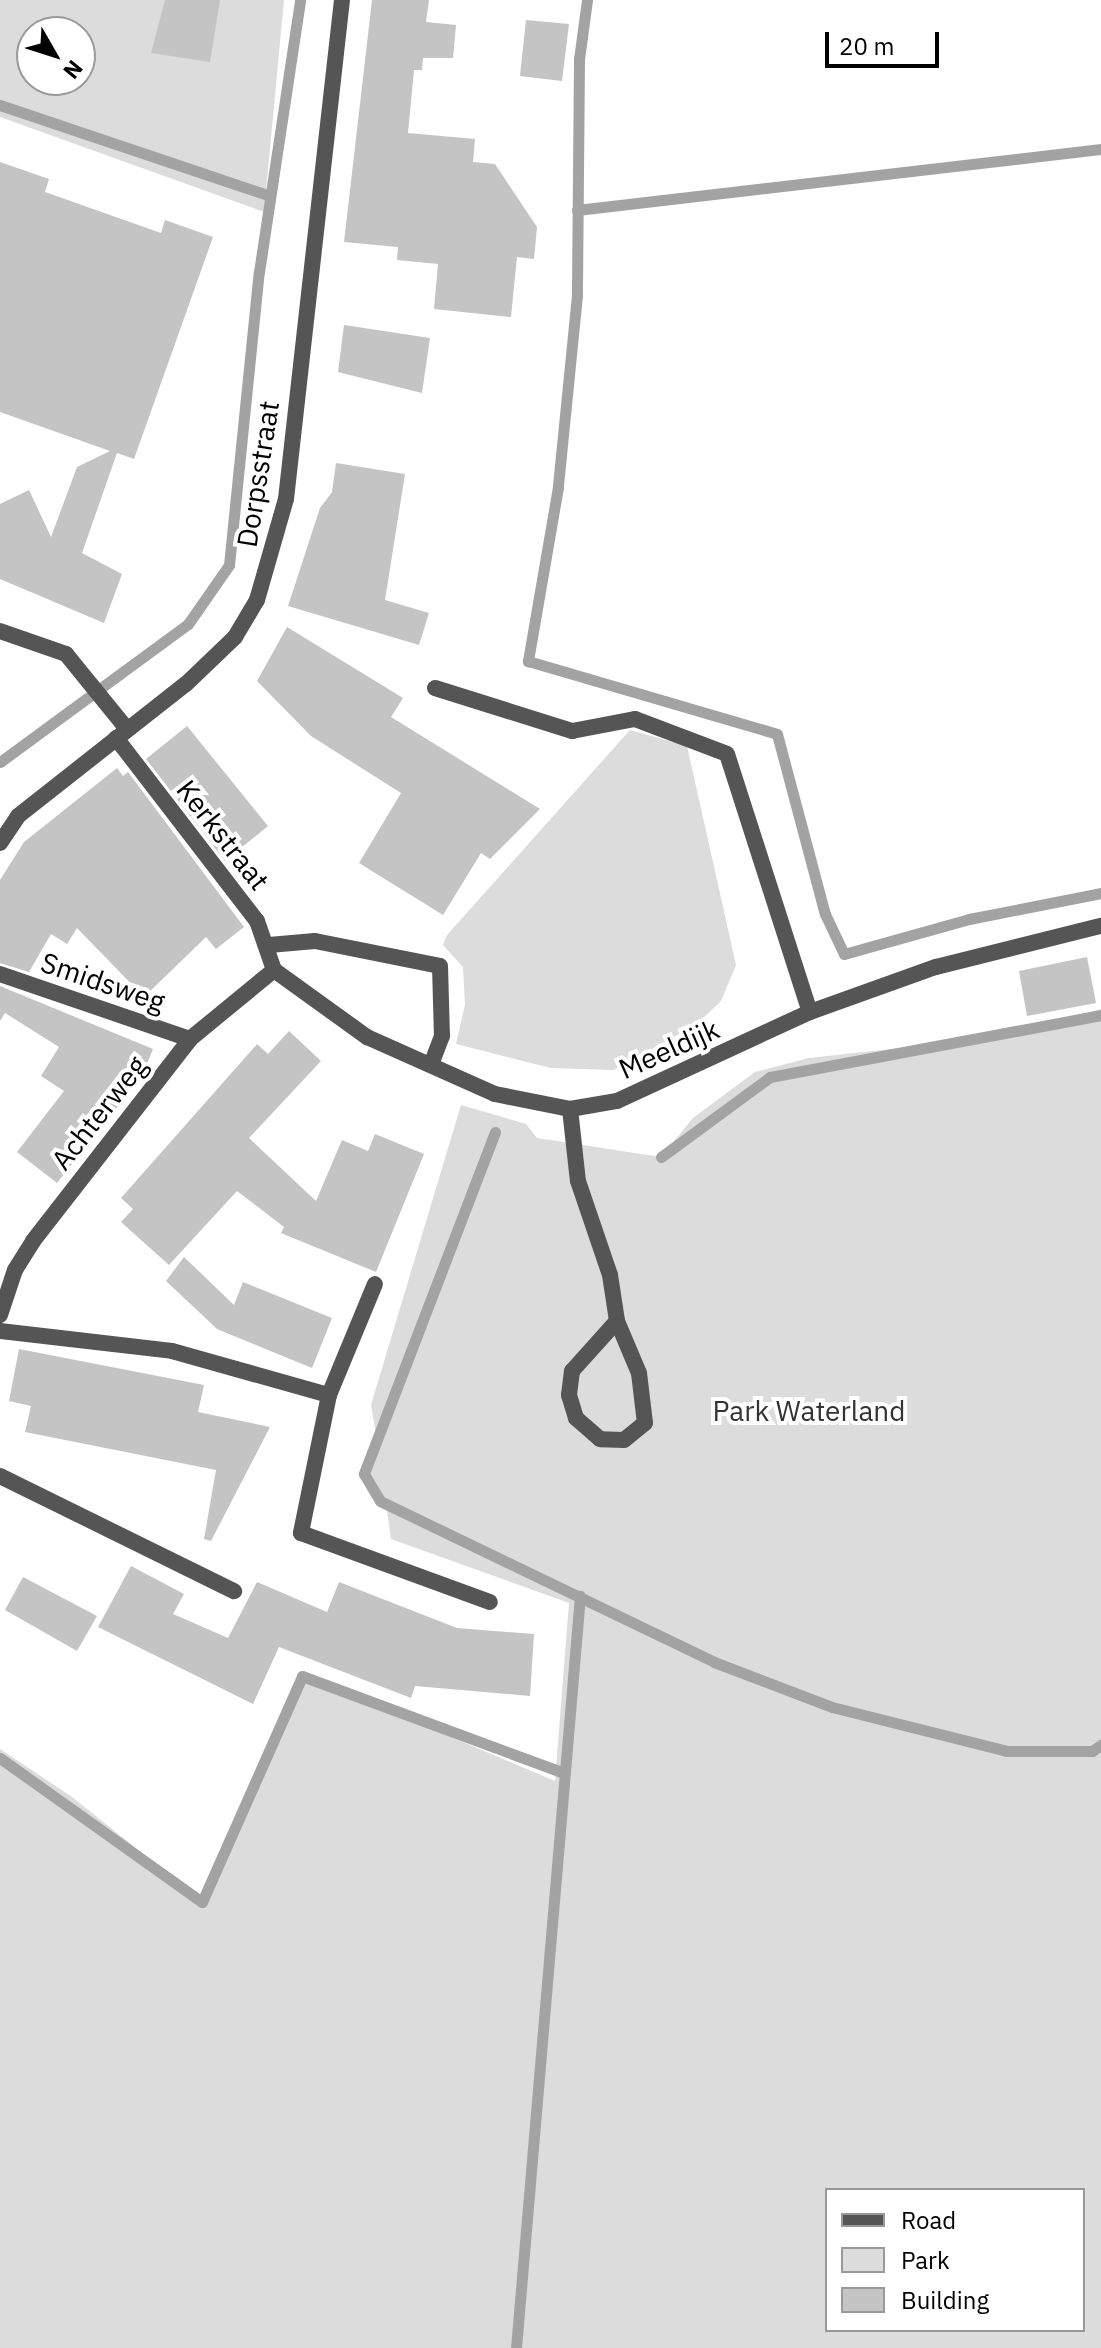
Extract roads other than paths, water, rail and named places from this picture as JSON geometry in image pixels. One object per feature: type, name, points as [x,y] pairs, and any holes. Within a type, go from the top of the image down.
[{"type":"street","name":"Dorpsstraat","points":[[0,843],[18,816],[122,734],[235,637],[276,550],[342,0]]},
{"type":"street","name":"Kerkstraat","points":[[0,631],[66,654],[85,671],[107,701],[122,734],[257,921],[269,945],[274,970]]},
{"type":"street","points":[[435,688],[572,731],[635,719],[727,754],[810,1012]]},
{"type":"street","name":"Meeldijk","points":[[274,970],[367,1037],[526,1105],[570,1109],[617,1101],[810,1012],[936,967],[1101,926]]},
{"type":"street","points":[[269,945],[315,941],[440,966],[442,1036],[431,1064]]},
{"type":"street","name":"Achterweg","points":[[0,1315],[15,1270],[33,1241],[190,1039],[274,970]]},
{"type":"street","name":"Smidsweg","points":[[0,974],[190,1039]]},
{"type":"street","points":[[570,1109],[578,1181],[610,1275],[617,1321],[639,1373],[645,1423],[624,1440],[600,1439],[576,1418],[569,1395],[572,1371],[617,1321]]},
{"type":"street","points":[[375,1284],[329,1395],[301,1533],[490,1602]]},
{"type":"street","points":[[0,1331],[172,1351],[329,1395]]},
{"type":"street","points":[[0,1476],[234,1591]]},
{"type":"waterway","points":[[0,762],[188,624],[229,565],[259,272],[300,0]]},
{"type":"waterway","points":[[587,0],[579,59],[577,295],[558,487],[528,661],[777,734],[825,914],[844,954],[969,919],[1101,893]]},
{"type":"waterway","points":[[0,105],[270,196]]},
{"type":"waterway","points":[[577,210],[1101,149]]},
{"type":"waterway","points":[[661,1157],[770,1077],[1101,1015]]},
{"type":"waterway","points":[[495,1132],[364,1474],[380,1501],[714,1662],[832,1707],[1007,1751],[1092,1751],[1101,1745]]},
{"type":"waterway","points":[[516,2348],[580,1596]]},
{"type":"waterway","points":[[0,1758],[202,1902],[302,1676],[561,1772]]},
{"type":"park label","name":"Park Waterland","points":[[809,1411]]}]
